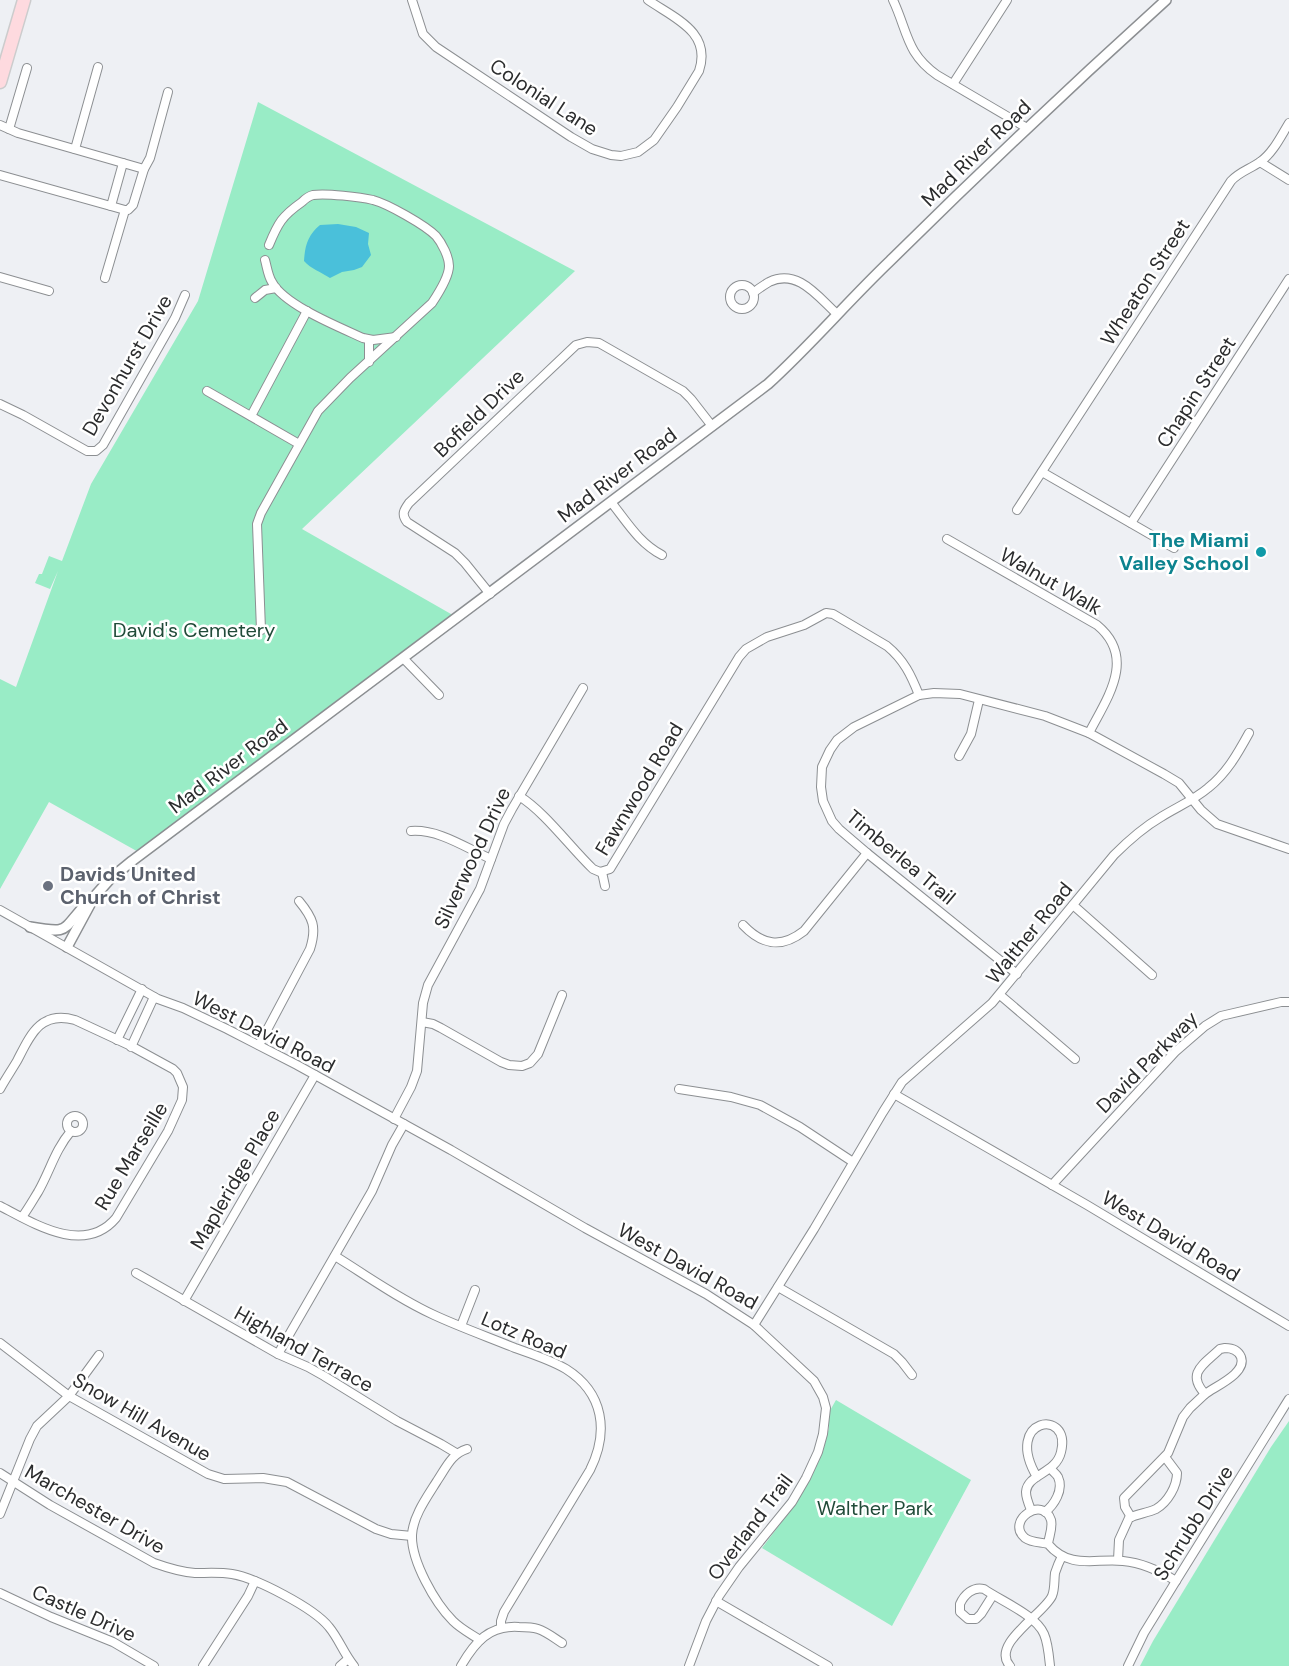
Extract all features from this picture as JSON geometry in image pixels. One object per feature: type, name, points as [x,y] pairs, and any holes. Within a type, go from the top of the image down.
[{"type":"main road","points":[[0,82],[24,0]]},
{"type":"street","name":"Colonial Lane","points":[[412,0],[423,34],[436,47],[592,149],[621,156],[639,152],[654,140],[677,107],[701,65],[701,48],[695,34],[678,19],[648,0]]},
{"type":"street","points":[[893,0],[912,48],[923,65],[1027,128]]},
{"type":"street","points":[[953,84],[1007,0]]},
{"type":"street","name":"Mad River Road","points":[[68,947],[94,897],[132,861],[780,374],[883,268],[1027,128],[1166,0]]},
{"type":"street","points":[[75,149],[98,67]]},
{"type":"street","points":[[9,129],[27,68]]},
{"type":"street","points":[[0,176],[128,210],[133,205],[144,169],[150,158],[168,92]]},
{"type":"street","name":"Wheaton Street","points":[[1017,510],[1231,181],[1239,173],[1260,162],[1273,148],[1289,123]]},
{"type":"street","points":[[0,125],[18,133],[144,169]]},
{"type":"street","points":[[1260,162],[1289,180]]},
{"type":"street","points":[[111,206],[123,163]]},
{"type":"street","points":[[261,630],[257,524],[261,513],[318,411],[432,303],[439,293],[449,266],[438,238],[428,230],[386,205],[372,200],[334,195],[311,195],[292,209],[279,222],[269,245]]},
{"type":"street","points":[[105,278],[125,210]]},
{"type":"street","points":[[265,260],[276,288],[307,311],[363,338],[396,337]]},
{"type":"street","points":[[0,277],[49,291]]},
{"type":"street","points":[[753,293],[770,282],[781,278],[793,278],[809,288],[837,315]]},
{"type":"street","name":"Chapin Street","points":[[1131,523],[1289,279]]},
{"type":"street","points":[[255,298],[265,290],[276,288]]},
{"type":"street","name":"Devonhurst Drive","points":[[0,404],[87,452],[96,452],[103,445],[168,332],[185,294]]},
{"type":"street","points":[[251,416],[307,311]]},
{"type":"street","points":[[369,339],[369,362]]},
{"type":"street","name":"Bofield Drive","points":[[490,594],[455,553],[406,522],[404,510],[568,351],[583,342],[599,343],[683,391],[712,426]]},
{"type":"street","points":[[207,391],[299,444]]},
{"type":"street","points":[[1042,472],[1174,548]]},
{"type":"street","points":[[611,502],[641,541],[662,555]]},
{"type":"street","name":"Walnut Walk","points":[[947,539],[1097,625],[1108,637],[1116,654],[1117,674],[1114,685],[1089,733]]},
{"type":"street","name":"Fawnwood Road","points":[[519,796],[540,813],[593,869],[602,872],[610,869],[732,665],[742,653],[757,642],[804,625],[820,614],[830,613],[895,652],[906,666],[919,695]]},
{"type":"street","points":[[404,658],[439,695]]},
{"type":"street","name":"Silverwood Drive","points":[[394,1119],[415,1078],[419,1060],[423,1003],[428,985],[474,902],[504,824],[583,688]]},
{"type":"street","name":"Timberlea Trail","points":[[1017,974],[867,853],[839,829],[826,811],[821,787],[822,767],[830,750],[846,732],[919,695],[948,693],[1045,716],[1089,733],[1172,778],[1217,824],[1289,849]]},
{"type":"street","points":[[959,756],[971,734],[980,700]]},
{"type":"street","name":"Walther Road","points":[[894,1094],[910,1074],[980,1015],[1000,994],[1114,855],[1152,823],[1193,799],[1213,784],[1230,765],[1249,733]]},
{"type":"street","points":[[411,831],[435,833],[491,859]]},
{"type":"street","points":[[743,926],[767,941],[780,942],[797,936],[804,931],[867,853]]},
{"type":"street","points":[[602,872],[605,886]]},
{"type":"street","points":[[30,927],[52,931],[63,929],[69,926],[84,905],[94,897]]},
{"type":"street","points":[[259,1045],[310,949],[313,939],[313,922],[310,914],[299,901]]},
{"type":"street","points":[[1073,905],[1152,975]]},
{"type":"street","name":"West David Road","points":[[0,910],[154,997],[259,1045],[315,1075],[706,1294],[754,1325],[894,1094],[1289,1326]]},
{"type":"street","points":[[117,1040],[142,989]]},
{"type":"street","points":[[1000,994],[1075,1059]]},
{"type":"street","points":[[422,1022],[433,1024],[509,1065],[522,1066],[530,1063],[538,1054],[562,995]]},
{"type":"street","points":[[131,1047],[154,997]]},
{"type":"street","name":"David Parkway","points":[[1052,1185],[1168,1060],[1205,1026],[1233,1012],[1289,1002]]},
{"type":"street","name":"Rue Marseille","points":[[0,1089],[34,1030],[46,1021],[65,1017],[117,1040],[173,1069],[182,1082],[183,1096],[168,1131],[116,1218],[107,1226],[94,1233],[77,1236],[45,1229],[0,1206]]},
{"type":"street","name":"Mapleridge Place","points":[[184,1301],[315,1075]]},
{"type":"street","points":[[679,1089],[730,1097],[760,1105],[800,1127],[853,1162]]},
{"type":"street","points":[[278,1354],[372,1191],[404,1124]]},
{"type":"street","points":[[22,1217],[39,1191],[57,1150],[71,1131]]},
{"type":"street","name":"Lotz Road","points":[[335,1256],[417,1306],[568,1370],[581,1381],[594,1400],[601,1426],[600,1447],[594,1463],[504,1612],[501,1628]]},
{"type":"street","name":"Highland Terrace","points":[[135,1273],[278,1354],[308,1367],[397,1421],[456,1453]]},
{"type":"street","points":[[778,1287],[894,1354],[912,1375]]},
{"type":"street","points":[[461,1326],[475,1290]]},
{"type":"street","name":"Overland Trail","points":[[689,1666],[716,1601],[729,1580],[800,1490],[818,1452],[823,1434],[826,1408],[814,1381],[754,1325]]},
{"type":"street","name":"Snow Hill Avenue","points":[[0,1343],[69,1396],[208,1474],[224,1479],[262,1478],[287,1482],[376,1530],[412,1536]]},
{"type":"street","points":[[1131,1517],[1125,1507],[1124,1498],[1172,1448],[1187,1412],[1197,1401],[1240,1370],[1241,1358],[1235,1350],[1220,1349],[1197,1372],[1196,1380],[1205,1395]]},
{"type":"street","points":[[0,1514],[37,1426],[69,1396],[99,1355]]},
{"type":"street","name":"Schrubb Drive","points":[[1128,1666],[1144,1633],[1289,1399]]},
{"type":"street","points":[[1031,1510],[1026,1490],[1031,1481],[1051,1469],[1060,1457],[1063,1446],[1062,1436],[1053,1425],[1035,1427],[1030,1433],[1027,1448],[1028,1460],[1037,1477]]},
{"type":"street","points":[[467,1449],[456,1453],[422,1507],[412,1536],[416,1560],[439,1602],[451,1619],[480,1640]]},
{"type":"street","points":[[1118,1560],[1120,1535],[1131,1517],[1158,1508],[1177,1481],[1177,1473],[1165,1457]]},
{"type":"street","points":[[1045,1512],[1055,1504],[1059,1489],[1058,1477],[1051,1469]]},
{"type":"street","name":"Marchester Drive","points":[[0,1473],[87,1526],[163,1566],[180,1571],[232,1574],[255,1581],[318,1617],[333,1633],[354,1666]]},
{"type":"street","points":[[1048,1544],[1052,1528],[1051,1521],[1045,1512],[1031,1510],[1023,1516],[1021,1521],[1021,1532],[1029,1540],[1048,1544],[1054,1551],[1075,1561],[1118,1560],[1148,1566],[1176,1581]]},
{"type":"street","points":[[1010,1666],[1006,1661],[1005,1653],[1019,1631],[1042,1610],[1052,1597],[1056,1571],[1062,1556]]},
{"type":"street","points":[[203,1666],[248,1596],[255,1581]]},
{"type":"street","points":[[993,1595],[976,1619],[968,1619],[960,1612],[962,1600],[974,1590],[982,1588],[1032,1619],[1043,1631],[1050,1666]]},
{"type":"street","name":"Castle Drive","points":[[0,1593],[113,1642],[154,1666]]},
{"type":"street","points":[[716,1601],[828,1666]]},
{"type":"street","points":[[461,1666],[473,1646],[501,1628],[530,1628],[545,1633],[562,1643]]},
{"type":"street","points":[[340,1666],[348,1659]]},
{"type":"green space","name":"David's Cemetery","points":[[258,102],[575,271],[302,529],[458,618],[142,854],[49,802],[0,889],[0,679],[16,687],[58,571],[50,589],[35,583],[39,574],[42,574],[49,556],[62,561],[91,484],[198,301]]},
{"type":"green space","name":"Walther Park","points":[[836,1400],[971,1480],[892,1626],[762,1548],[796,1503],[810,1479],[823,1451],[829,1428],[828,1414]]},
{"type":"green space","points":[[1289,1421],[1289,1666],[1140,1666],[1153,1641]]},
{"type":"water","points":[[338,224],[356,227],[369,233],[368,244],[371,255],[362,267],[330,278],[304,261],[305,250],[310,237],[320,225]]},
{"type":"place","name":"The Miami Valley School","points":[[1261,552]]},
{"type":"place","name":"Davids United Church of Christ","points":[[48,886]]}]
